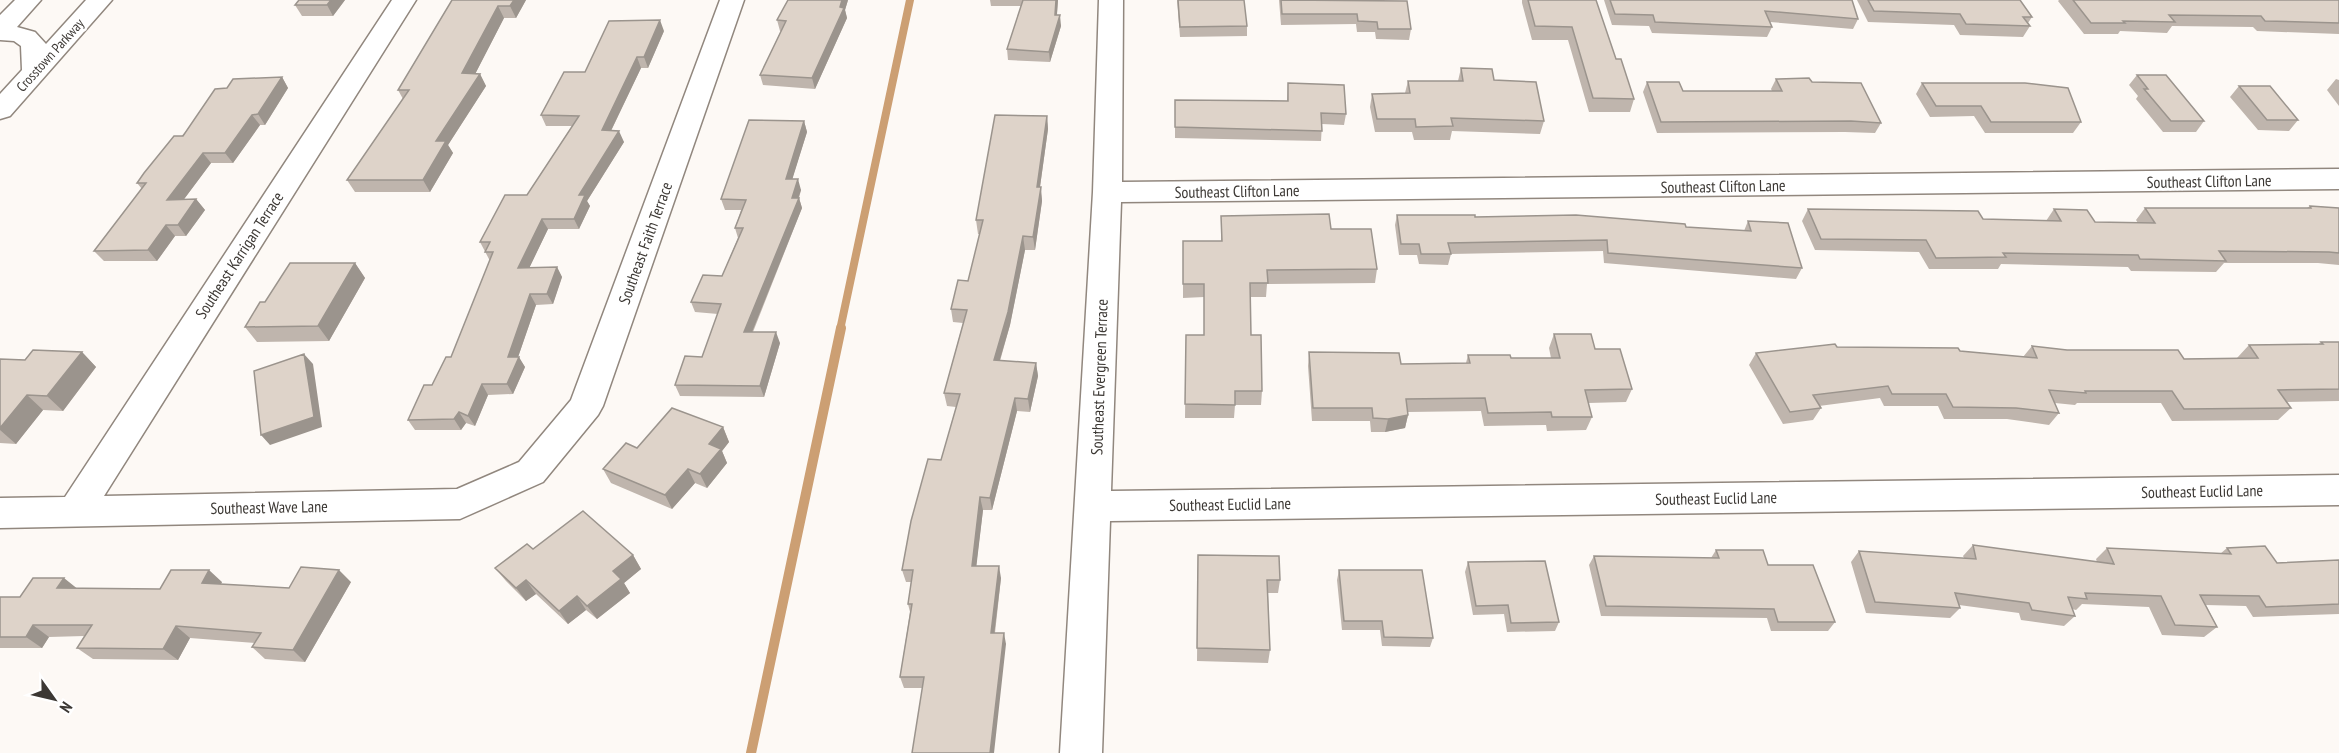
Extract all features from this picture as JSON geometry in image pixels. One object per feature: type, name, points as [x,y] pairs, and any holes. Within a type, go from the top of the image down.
[{"type":"street","points":[[0,31],[29,0]]},
{"type":"street","name":"Crosstown Parkway","points":[[0,110],[100,0]]},
{"type":"street","name":"Southeast Karrigan Terrace","points":[[75,511],[404,0]]},
{"type":"street","name":"Southeast Faith Terrace","points":[[531,472],[586,406],[732,0]]},
{"type":"street","name":"Southeast Evergreen Terrace","points":[[1081,753],[1107,192],[1111,0]]},
{"type":"street","points":[[0,31],[30,39],[37,51],[35,72]]},
{"type":"street","name":"Southeast Clifton Lane","points":[[1107,192],[2339,180]]},
{"type":"street","name":"Southeast Wave Lane","points":[[0,513],[460,504],[531,472]]},
{"type":"street","name":"Southeast Euclid Lane","points":[[1094,506],[2339,490]]},
{"type":"building","points":[[299,0],[331,0],[327,5],[295,5]]},
{"type":"building","points":[[452,0],[514,0],[510,6],[498,6],[462,73],[480,74],[436,141],[446,141],[423,180],[347,180],[409,90],[398,90]]},
{"type":"building","points":[[788,0],[842,0],[840,7],[844,8],[812,78],[760,75],[786,21],[777,20]]},
{"type":"building","points":[[1023,0],[1056,0],[1055,15],[1060,15],[1049,52],[1007,49]]},
{"type":"building","points":[[1178,0],[1244,0],[1247,26],[1180,27]]},
{"type":"building","points":[[1281,0],[1407,1],[1411,29],[1378,29],[1377,22],[1358,21],[1357,14],[1282,14]]},
{"type":"building","points":[[1528,0],[1596,0],[1616,59],[1621,59],[1634,99],[1593,98],[1572,27],[1535,26]]},
{"type":"building","points":[[1610,0],[1852,0],[1858,19],[1765,11],[1772,27],[1655,22],[1653,15],[1615,14]]},
{"type":"building","points":[[1868,0],[2020,0],[2032,17],[2023,17],[2030,26],[1966,24],[1960,14],[1874,11]]},
{"type":"building","points":[[2073,0],[2339,0],[2339,23],[2265,21],[2261,16],[2169,15],[2175,22],[2091,23]]},
{"type":"building","points":[[660,20],[644,57],[637,57],[602,130],[619,131],[579,195],[585,195],[574,219],[542,219],[518,268],[557,267],[547,294],[530,294],[508,357],[519,357],[507,384],[482,384],[468,416],[459,412],[454,419],[408,420],[424,385],[432,385],[446,357],[451,357],[493,252],[485,252],[490,242],[480,242],[505,195],[527,195],[579,116],[541,115],[564,72],[585,72],[609,21]]},
{"type":"building","points":[[1461,68],[1492,69],[1494,80],[1536,82],[1544,121],[1451,118],[1453,126],[1416,127],[1415,119],[1377,119],[1372,94],[1410,93],[1408,81],[1463,81]]},
{"type":"building","points":[[2137,75],[2166,75],[2204,121],[2171,121],[2144,89],[2148,89]]},
{"type":"building","points":[[282,77],[258,114],[252,115],[225,153],[203,153],[167,200],[196,199],[178,225],[166,225],[148,250],[94,251],[146,183],[137,183],[144,173],[174,136],[183,136],[215,89],[227,88],[233,79]]},
{"type":"building","points":[[1809,78],[1812,82],[1861,83],[1881,123],[1851,121],[1661,122],[1647,82],[1679,82],[1683,91],[1782,91],[1776,79]]},
{"type":"building","points":[[1288,83],[1344,85],[1346,114],[1321,113],[1322,131],[1175,127],[1175,100],[1288,101]]},
{"type":"building","points":[[1922,83],[2025,83],[2068,88],[2081,122],[1991,122],[1981,106],[1936,106]]},
{"type":"building","points":[[2239,86],[2270,86],[2298,120],[2267,120]]},
{"type":"building","points":[[995,115],[1047,116],[1037,187],[1041,187],[1033,237],[1023,236],[1008,312],[994,360],[1036,363],[1028,399],[1015,398],[990,498],[980,497],[972,566],[999,566],[991,633],[1004,633],[990,753],[912,753],[924,677],[900,677],[912,604],[908,604],[913,570],[902,570],[911,521],[928,459],[941,460],[960,394],[944,393],[967,310],[951,309],[958,280],[968,281],[983,220],[976,220]]},
{"type":"building","points":[[749,120],[804,121],[786,179],[798,179],[792,198],[799,198],[744,332],[776,332],[760,386],[675,385],[685,356],[702,357],[721,304],[691,302],[703,275],[722,276],[743,228],[735,228],[746,200],[721,199]]},
{"type":"building","points":[[2310,206],[2339,208],[2339,253],[2219,251],[2226,261],[2140,259],[2138,255],[2003,253],[2006,257],[1936,258],[1926,240],[1821,239],[1808,209],[1978,211],[1983,219],[2061,221],[2054,209],[2087,210],[2095,222],[2155,223],[2145,208],[2311,208]]},
{"type":"building","points":[[1329,214],[1331,229],[1371,229],[1377,269],[1267,270],[1268,283],[1250,283],[1251,335],[1261,335],[1262,391],[1235,391],[1235,405],[1185,404],[1186,335],[1204,335],[1204,284],[1183,284],[1183,241],[1222,241],[1221,216]]},
{"type":"building","points":[[1397,215],[1475,215],[1475,217],[1576,215],[1685,224],[1686,227],[1751,231],[1748,221],[1788,223],[1802,268],[1608,253],[1607,240],[1448,243],[1451,254],[1421,254],[1419,244],[1401,244]]},
{"type":"building","points":[[290,263],[355,263],[318,326],[245,327],[260,302],[265,302]]},
{"type":"building","points":[[1554,334],[1591,334],[1595,349],[1620,349],[1632,389],[1585,390],[1592,417],[1552,417],[1551,412],[1488,413],[1485,398],[1406,399],[1408,415],[1388,419],[1373,418],[1372,408],[1313,408],[1309,352],[1399,353],[1401,364],[1470,363],[1468,355],[1560,358]]},
{"type":"building","points":[[2321,342],[2339,342],[2339,389],[2278,390],[2291,408],[2184,409],[2172,391],[2085,391],[2086,393],[2049,390],[2059,413],[2016,408],[1953,407],[1946,394],[1892,394],[1888,386],[1813,395],[1821,408],[1790,412],[1756,353],[1835,344],[1837,347],[1958,348],[1960,351],[2037,358],[2032,346],[2067,350],[2178,350],[2184,359],[2258,358],[2249,345],[2323,344]]},
{"type":"building","points":[[33,350],[82,352],[47,396],[27,395],[0,428],[0,359],[25,360]]},
{"type":"building","points":[[304,354],[314,417],[261,435],[254,371]]},
{"type":"building","points":[[672,408],[723,427],[709,444],[721,449],[700,474],[688,469],[665,495],[603,469],[626,443],[637,448]]},
{"type":"building","points":[[583,511],[633,555],[613,571],[621,579],[587,606],[577,596],[559,611],[526,580],[516,588],[495,568],[527,544],[533,549]]},
{"type":"building","points":[[1973,545],[2114,564],[2107,548],[2231,554],[2227,548],[2265,546],[2277,563],[2339,560],[2339,604],[2266,607],[2259,596],[2200,595],[2217,627],[2175,625],[2161,596],[2085,593],[2087,599],[2068,597],[2075,616],[2032,610],[2029,603],[1955,593],[1960,608],[1875,602],[1859,551],[1976,559]]},
{"type":"building","points":[[1716,550],[1763,550],[1768,565],[1813,565],[1835,622],[1778,622],[1774,609],[1606,606],[1594,556],[1719,558]]},
{"type":"building","points":[[1198,555],[1279,556],[1280,580],[1267,580],[1270,650],[1197,648]]},
{"type":"building","points":[[1545,561],[1559,622],[1511,623],[1508,605],[1476,606],[1468,562]]},
{"type":"building","points":[[301,567],[339,570],[293,650],[252,647],[261,633],[176,626],[163,649],[77,648],[92,625],[33,625],[26,637],[0,637],[0,597],[20,597],[33,578],[64,578],[57,588],[160,589],[171,570],[209,570],[202,583],[289,588]]},
{"type":"building","points":[[1339,570],[1422,570],[1433,638],[1384,637],[1382,621],[1344,621]]},
{"type":"waterway","points":[[840,330],[910,0]]},
{"type":"waterway","points":[[751,753],[841,328]]}]
